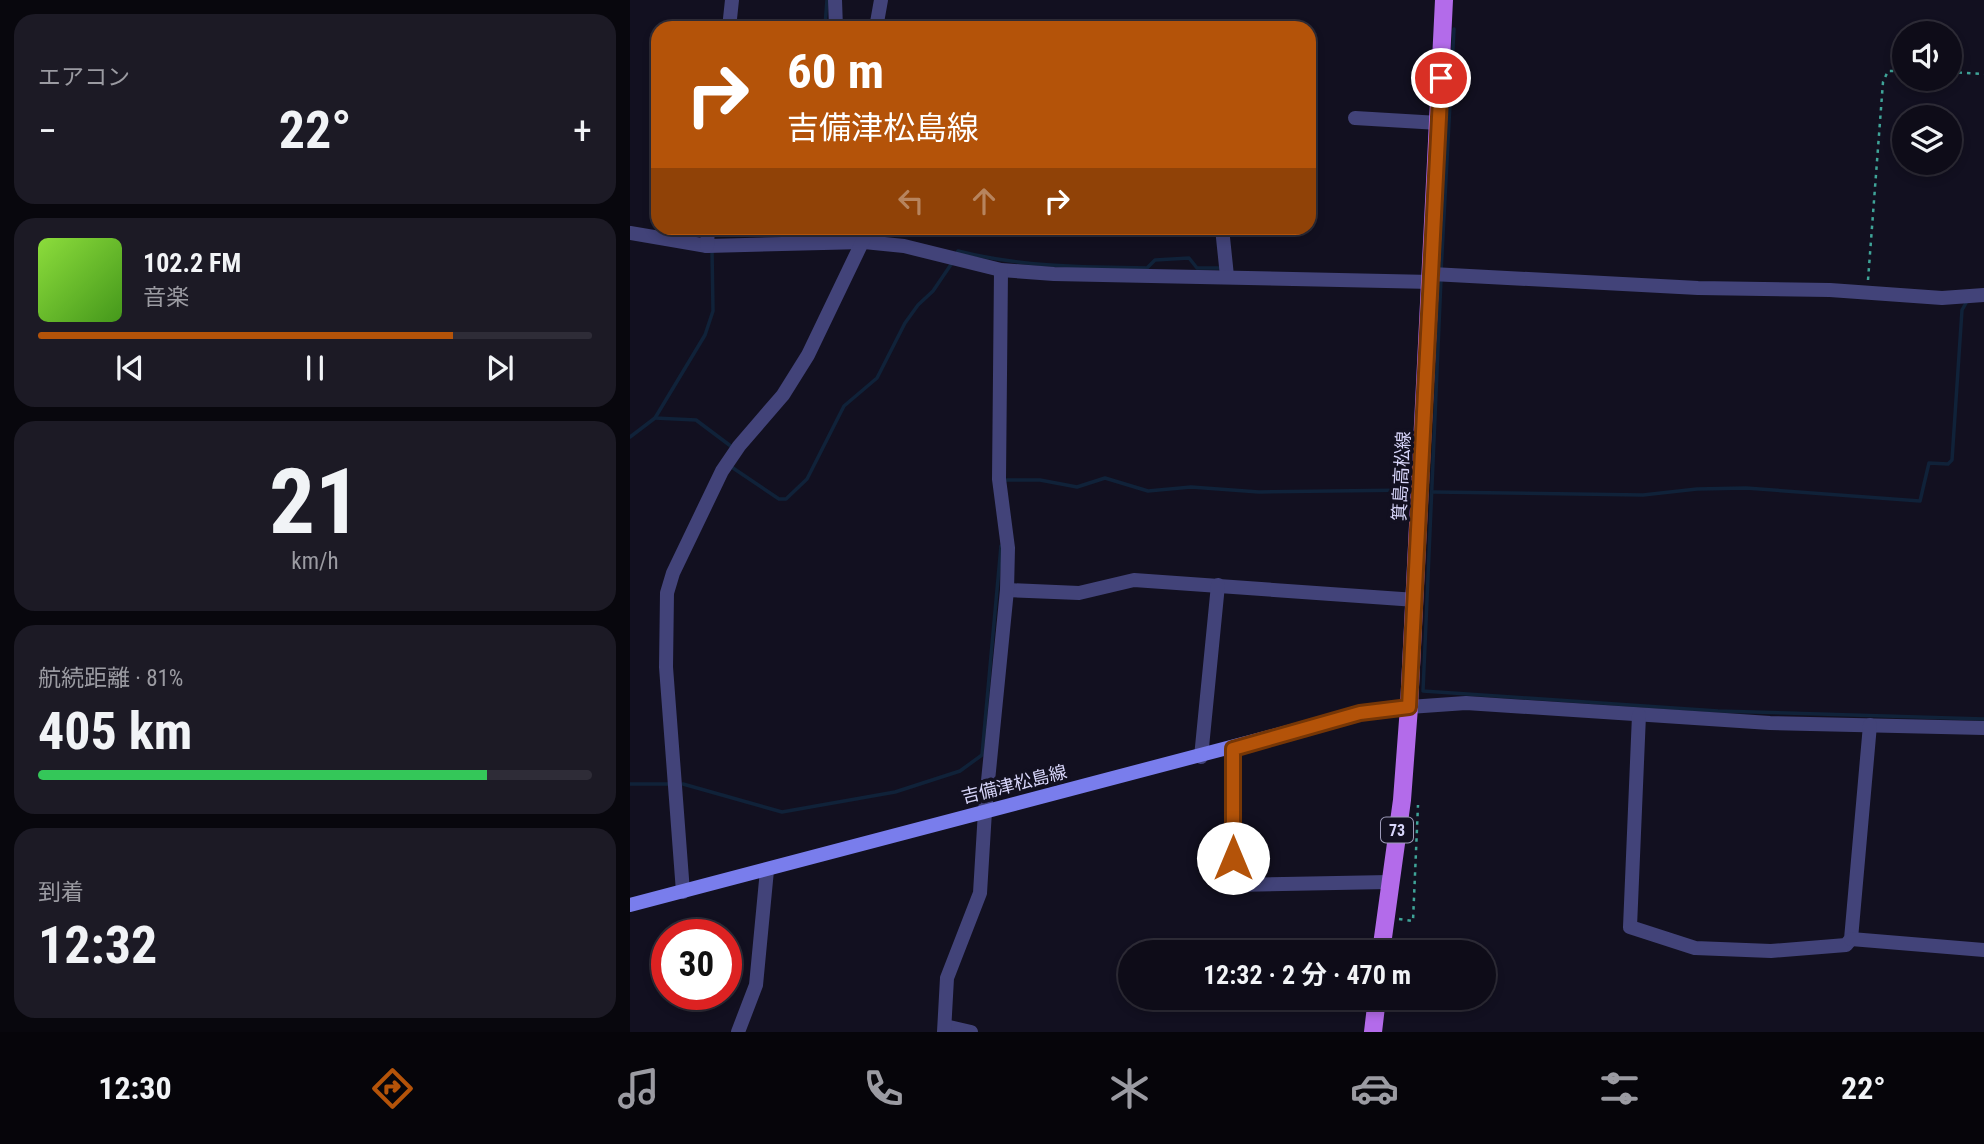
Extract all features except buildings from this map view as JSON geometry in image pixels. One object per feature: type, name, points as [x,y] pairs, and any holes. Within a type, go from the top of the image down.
[{"type":"main road","name":"箕島高松線","points":[[1382,940],[1402,800],[1409,707],[1437,276],[1444,0]]},
{"type":"main road","name":"吉備津松島線","points":[[630,905],[1233,749],[1360,713],[1409,707]]},
{"type":"main road","points":[[1373,1032],[1376,1010]]},
{"type":"street","points":[[730,21],[732,0]]},
{"type":"street","points":[[835,0],[836,21]]},
{"type":"street","points":[[877,21],[881,0]]},
{"type":"street","points":[[1355,118],[1439,123]]},
{"type":"street","points":[[630,233],[713,246],[864,242],[904,246],[1001,270],[1054,274],[1227,271],[1868,292],[1942,298],[1984,295]]},
{"type":"street","points":[[710,235],[713,246]]},
{"type":"street","points":[[683,892],[678,785],[668,693],[666,608],[673,573],[727,463],[783,395],[808,355],[866,235]]},
{"type":"street","points":[[1223,235],[1227,271]]},
{"type":"street","points":[[971,1032],[945,1029],[947,978],[980,893],[985,811],[1007,590],[1008,537],[999,481],[1001,270]]},
{"type":"street","points":[[1007,590],[1079,593],[1134,580],[1416,600]]},
{"type":"street","points":[[1201,757],[1218,585]]},
{"type":"street","points":[[1409,707],[1465,703],[1770,723],[1984,728]]},
{"type":"street","points":[[1639,715],[1630,927],[1695,948],[1730,950],[1771,951],[1846,945],[1851,939],[1870,725]]},
{"type":"street","points":[[1233,749],[1233,885],[1389,882]]},
{"type":"street","points":[[738,1032],[756,985],[767,870]]},
{"type":"street","points":[[1851,939],[1984,950]]},
{"type":"path","points":[[1868,292],[1883,82],[1888,71],[1892,71]]},
{"type":"path","points":[[1962,73],[1984,74]]},
{"type":"path","points":[[1393,919],[1413,921],[1418,798]]},
{"type":"waterway","points":[[825,21],[827,0]]},
{"type":"waterway","points":[[1441,272],[1454,29]]},
{"type":"waterway","points":[[630,437],[655,418],[705,335],[713,311],[712,250]]},
{"type":"waterway","points":[[956,256],[958,251],[1029,263],[1147,268],[1155,260],[1189,258],[1197,268],[1223,268]]},
{"type":"waterway","points":[[730,466],[779,499],[786,499],[807,479],[844,406],[877,378],[905,323],[933,291],[952,263]]},
{"type":"waterway","points":[[1441,279],[1423,691],[1718,711],[1984,719]]},
{"type":"waterway","points":[[1433,492],[1643,495],[1697,489],[1746,488],[1920,501],[1929,463],[1948,464],[1952,460],[1962,310],[1966,303]]},
{"type":"waterway","points":[[655,418],[696,420],[732,447]]},
{"type":"waterway","points":[[1004,480],[1040,480],[1077,487],[1105,478],[1148,491],[1191,487],[1259,492],[1413,490]]},
{"type":"waterway","points":[[683,784],[782,812],[895,792],[960,771],[982,755],[1001,546]]},
{"type":"waterway","points":[[630,784],[670,784]]},
{"type":"route","points":[[1233,858],[1233,749],[1360,713],[1409,707],[1441,78]]}]
